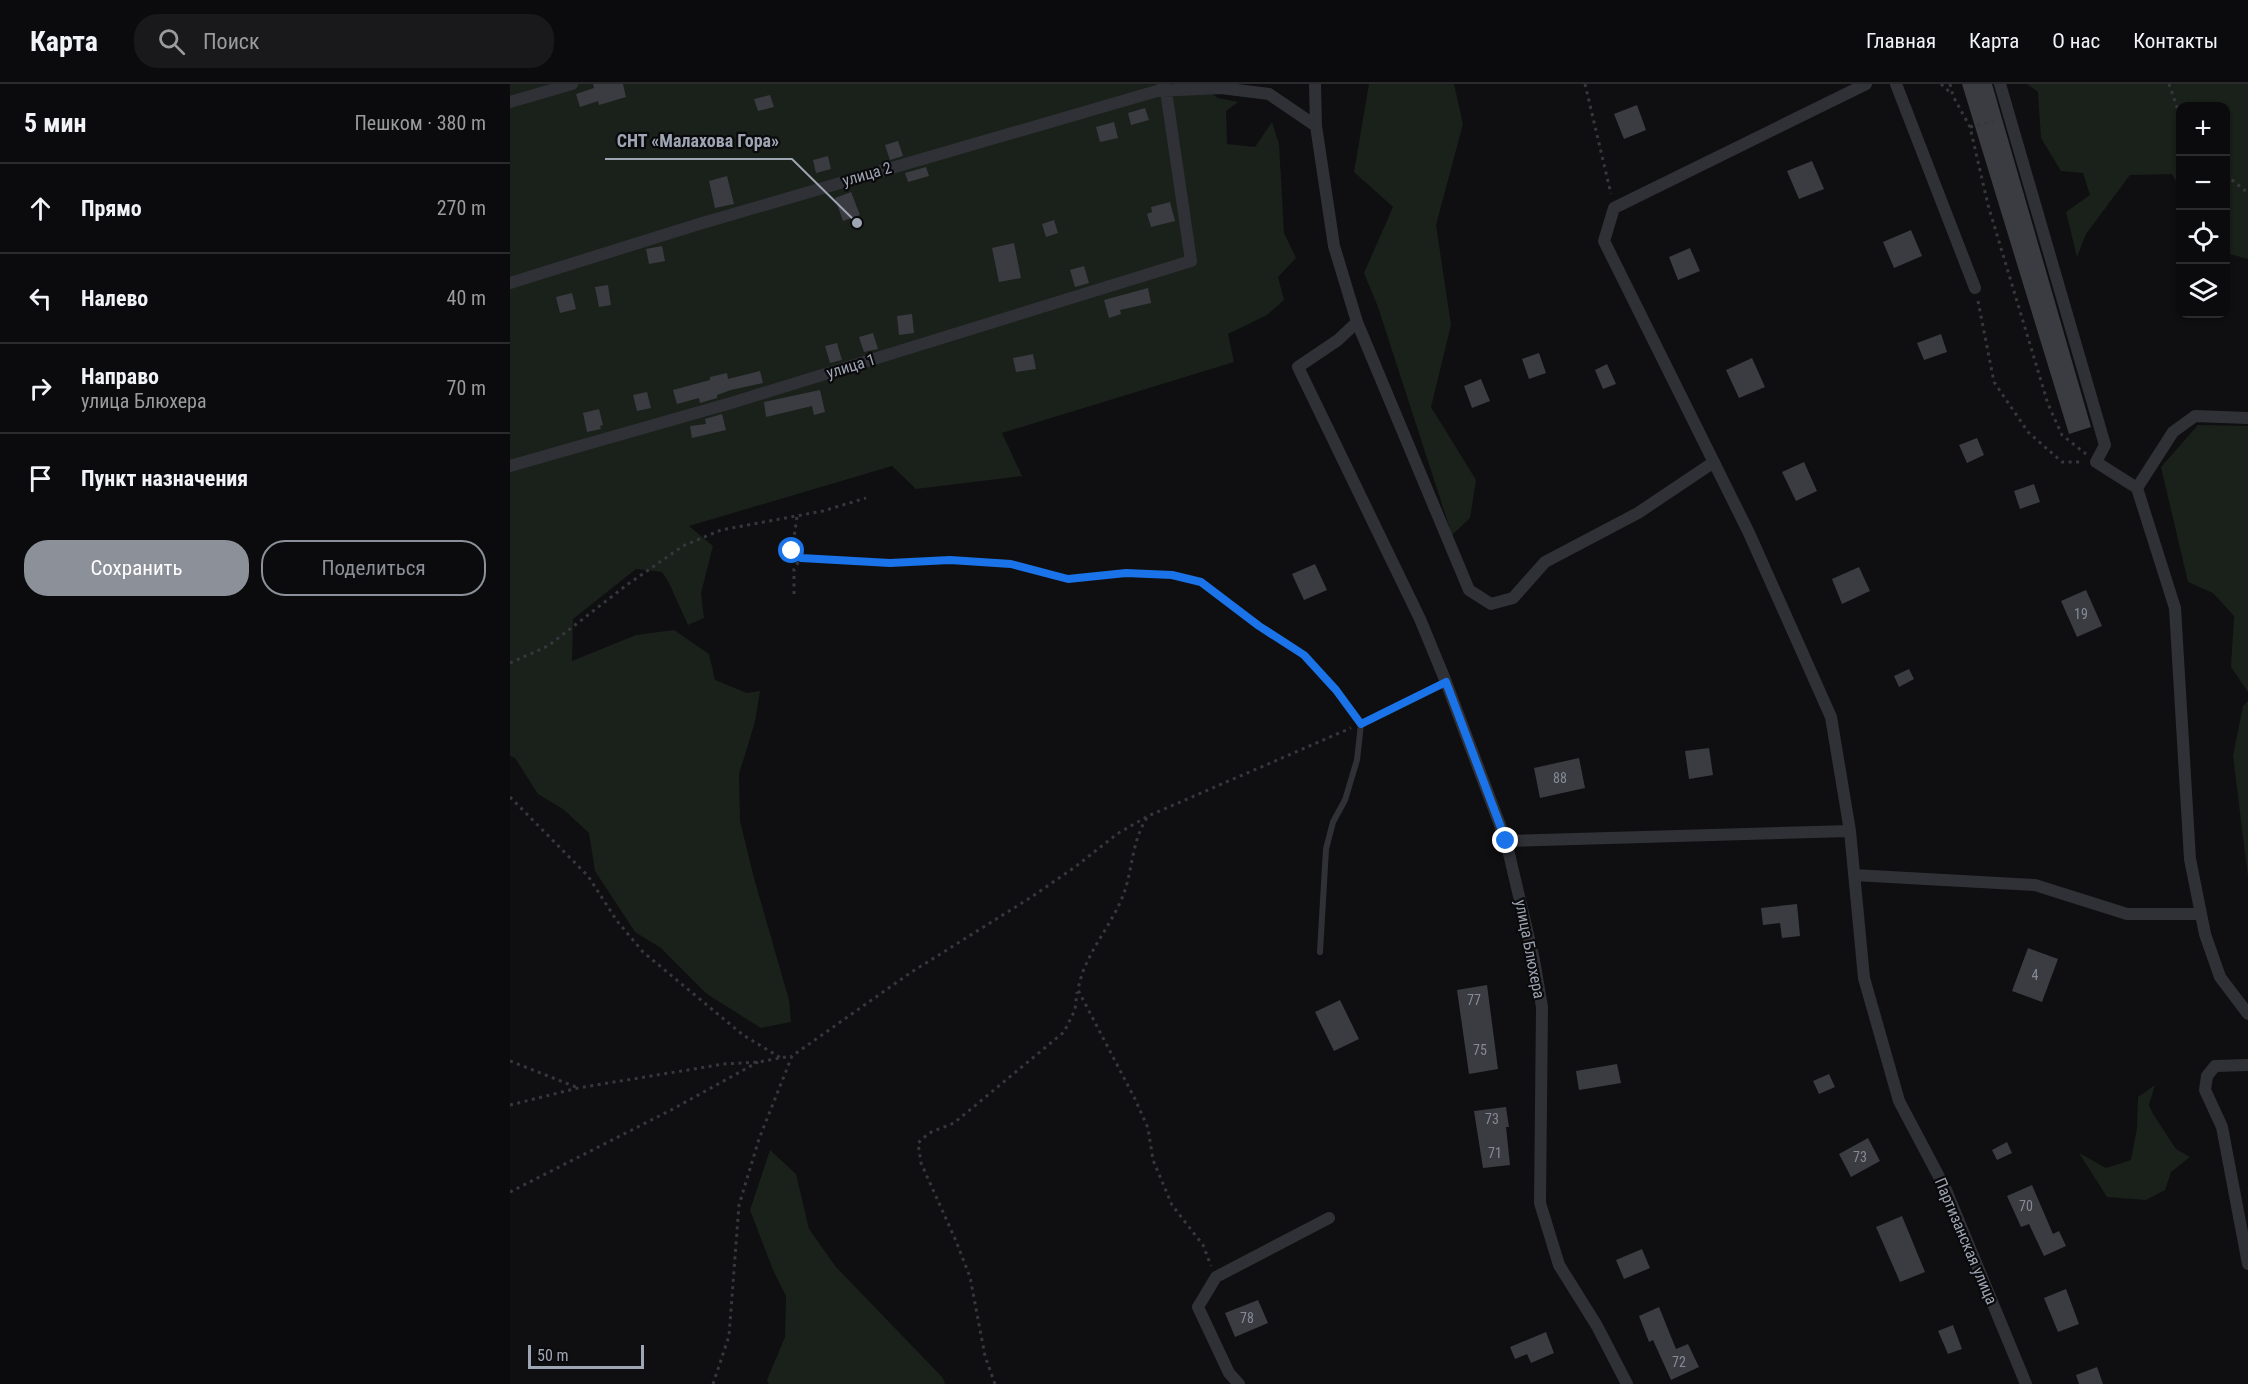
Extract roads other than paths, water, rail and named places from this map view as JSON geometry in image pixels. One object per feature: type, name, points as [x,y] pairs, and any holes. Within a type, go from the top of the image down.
[{"type":"street","points":[[510,102],[572,84]]},
{"type":"street","points":[[1315,84],[1316,126],[1334,246],[1357,322],[1469,590],[1491,603],[1513,598],[1545,562],[1638,513],[1714,462]]},
{"type":"street","name":"Партизанская улица","points":[[1866,84],[1614,208],[1604,241],[1749,532],[1831,717],[1850,831],[1864,978],[1899,1101],[1946,1190],[2026,1384]]},
{"type":"street","points":[[1896,84],[1975,288]]},
{"type":"street","points":[[2000,84],[2104,445],[2096,462],[2137,488],[2175,608],[2190,859],[2205,934],[2220,977],[2248,1014]]},
{"type":"street","name":"улица 2","points":[[510,283],[710,220],[1162,89],[1217,86],[1269,94],[1316,126]]},
{"type":"street","name":"улица 1","points":[[510,466],[731,403],[1191,261],[1162,89]]},
{"type":"street","name":"улица Блюхера","points":[[1357,322],[1338,340],[1298,367],[1419,619],[1446,682],[1506,841],[1534,960],[1542,1007],[1540,1203],[1559,1265],[1597,1326],[1627,1384]]},
{"type":"street","points":[[2137,488],[2173,432],[2194,416],[2248,418]]},
{"type":"street","points":[[1506,841],[1850,831]]},
{"type":"street","points":[[1854,875],[2035,885],[2127,914],[2201,914]]},
{"type":"street","points":[[2248,1065],[2215,1066],[2207,1076],[2205,1090],[2222,1127],[2248,1264]]},
{"type":"street","points":[[1239,1384],[1229,1372],[1198,1307],[1216,1278],[1329,1218]]},
{"type":"lane","points":[[1320,952],[1326,849],[1333,822],[1345,800],[1357,760],[1361,724],[1446,682]]},
{"type":"place","name":"СНТ «Малахова Гора»","points":[[857,223]]}]
